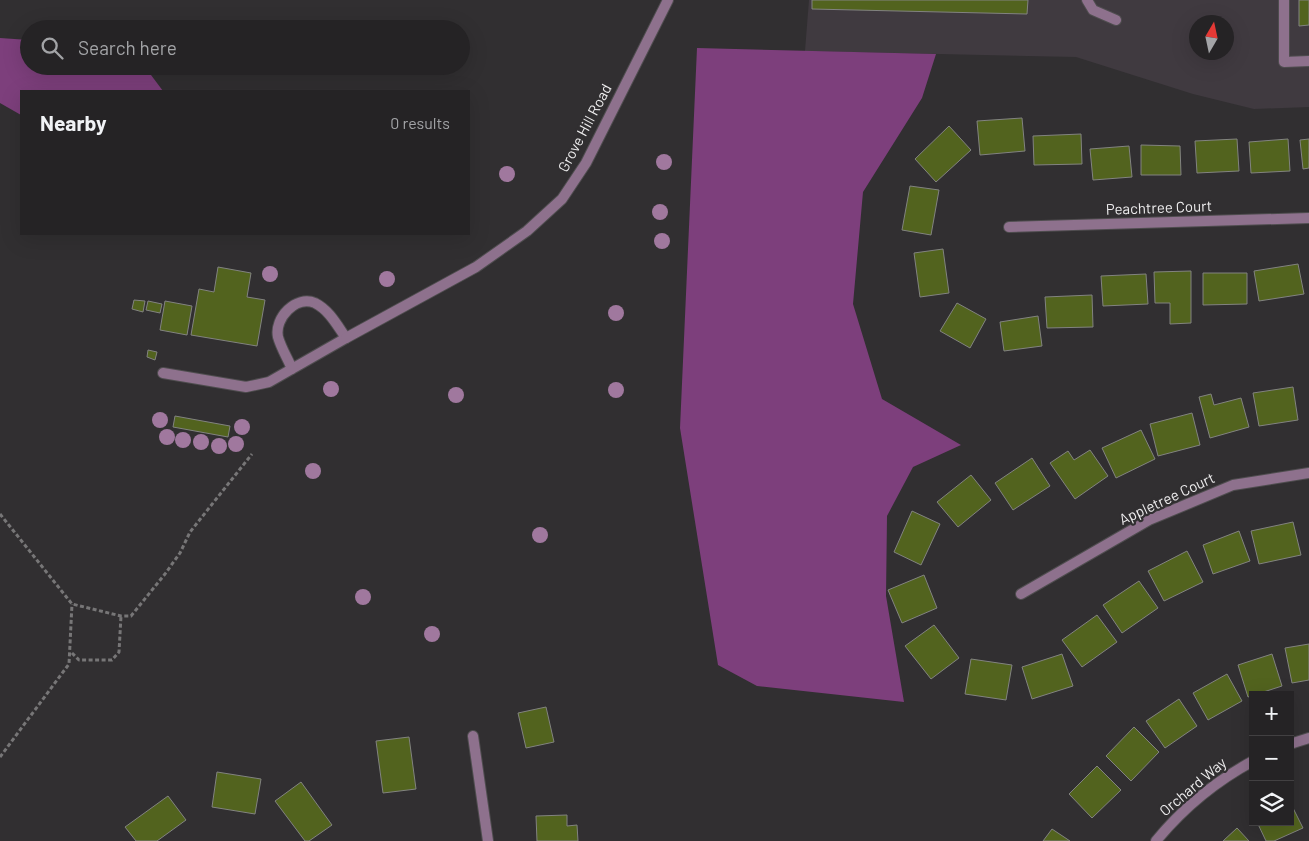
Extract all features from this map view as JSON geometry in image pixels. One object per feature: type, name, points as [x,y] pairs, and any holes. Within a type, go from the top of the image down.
[{"type":"street","name":"Grove Hill Road","points":[[162,373],[246,387],[269,382],[476,267],[528,231],[562,199],[586,163],[668,0]]},
{"type":"street","points":[[1087,0],[1093,10],[1116,20]]},
{"type":"street","points":[[1284,0],[1284,62],[1309,61]]},
{"type":"street","name":"Peachtree Court","points":[[1009,227],[1309,218]]},
{"type":"street","points":[[292,369],[278,336],[278,324],[283,314],[301,302],[313,302],[324,310],[346,338]]},
{"type":"street","name":"Appletree Court","points":[[1021,594],[1149,520],[1232,485],[1309,473]]},
{"type":"street","points":[[473,736],[488,841]]},
{"type":"street","points":[[1294,743],[1309,738]]},
{"type":"street","name":"Orchard Way","points":[[1156,841],[1173,820],[1226,775],[1249,763]]},
{"type":"path","points":[[0,514],[72,604],[121,616],[131,616],[180,553],[190,532],[252,454]]},
{"type":"path","points":[[0,756],[69,664],[72,604]]},
{"type":"path","points":[[71,652],[79,660],[112,660],[119,652],[121,616]]},
{"type":"shaded area","points":[[809,0],[1309,0],[1309,107],[1254,109],[1193,94],[1076,57],[805,51]]},
{"type":"shaded area","points":[[0,38],[20,39],[20,75],[151,75],[162,90],[20,90],[20,114],[0,103]]},
{"type":"shaded area","points":[[697,48],[936,54],[922,98],[863,192],[853,304],[882,399],[961,445],[913,467],[887,516],[886,596],[904,702],[757,686],[718,665],[680,428]]},
{"type":"building","points":[[812,0],[1028,0],[1027,14],[812,9]]},
{"type":"building","points":[[1299,0],[1309,0],[1309,25],[1299,26]]},
{"type":"building","points":[[1022,118],[1025,151],[980,155],[977,121]]},
{"type":"building","points":[[949,126],[971,150],[936,182],[915,159]]},
{"type":"building","points":[[1081,134],[1082,164],[1034,165],[1033,136]]},
{"type":"building","points":[[1237,139],[1239,171],[1197,173],[1195,141]]},
{"type":"building","points":[[1288,139],[1290,171],[1251,173],[1249,142]]},
{"type":"building","points":[[1309,139],[1309,168],[1303,169],[1300,140]]},
{"type":"building","points":[[1141,145],[1180,146],[1181,175],[1141,175]]},
{"type":"building","points":[[1129,146],[1132,177],[1093,180],[1090,149]]},
{"type":"building","points":[[910,186],[939,190],[931,235],[902,230]]},
{"type":"building","points":[[943,249],[949,293],[920,297],[914,253]]},
{"type":"building","points":[[1298,264],[1304,294],[1259,301],[1254,271]]},
{"type":"building","points":[[218,267],[251,273],[247,297],[265,300],[257,346],[191,335],[199,289],[214,292]]},
{"type":"building","points":[[1191,271],[1191,323],[1170,324],[1170,303],[1155,303],[1154,272]]},
{"type":"building","points":[[1203,273],[1247,273],[1247,304],[1203,305]]},
{"type":"building","points":[[1146,274],[1148,304],[1103,306],[1101,276]]},
{"type":"building","points":[[1092,295],[1093,327],[1047,328],[1045,297]]},
{"type":"building","points":[[134,300],[145,301],[143,312],[132,309]]},
{"type":"building","points":[[148,301],[162,304],[160,313],[146,310]]},
{"type":"building","points":[[165,301],[192,306],[187,335],[160,330]]},
{"type":"building","points":[[957,303],[986,319],[970,348],[940,331]]},
{"type":"building","points":[[1038,316],[1042,346],[1004,351],[1000,322]]},
{"type":"building","points":[[148,350],[157,352],[155,360],[147,357]]},
{"type":"building","points":[[1293,387],[1298,420],[1259,426],[1253,393]]},
{"type":"building","points":[[1211,394],[1214,405],[1241,398],[1249,427],[1210,438],[1199,397]]},
{"type":"building","points":[[1192,413],[1200,445],[1158,456],[1150,424]]},
{"type":"building","points":[[175,416],[230,426],[228,437],[173,427]]},
{"type":"building","points":[[1141,430],[1155,459],[1116,478],[1102,448]]},
{"type":"building","points":[[1090,450],[1108,476],[1075,499],[1050,463],[1068,451],[1074,460]]},
{"type":"building","points":[[1032,458],[1050,486],[1013,510],[995,483]]},
{"type":"building","points":[[971,475],[991,500],[958,527],[937,502]]},
{"type":"building","points":[[912,511],[940,524],[921,565],[894,552]]},
{"type":"building","points":[[1293,522],[1301,555],[1259,564],[1251,531]]},
{"type":"building","points":[[1239,531],[1250,561],[1213,574],[1203,545]]},
{"type":"building","points":[[1187,551],[1203,582],[1164,601],[1148,571]]},
{"type":"building","points":[[924,575],[937,608],[902,623],[888,590]]},
{"type":"building","points":[[1139,581],[1158,608],[1122,633],[1103,605]]},
{"type":"building","points":[[1097,615],[1117,642],[1082,667],[1062,640]]},
{"type":"building","points":[[934,625],[959,658],[931,679],[905,646]]},
{"type":"building","points":[[1309,644],[1309,680],[1292,683],[1285,648]]},
{"type":"building","points":[[1062,654],[1073,686],[1032,699],[1022,667]]},
{"type":"building","points":[[1272,654],[1282,686],[1267,691],[1249,691],[1248,697],[1238,665]]},
{"type":"building","points":[[971,659],[1012,665],[1006,700],[965,694]]},
{"type":"building","points":[[1227,674],[1242,701],[1208,720],[1193,693]]},
{"type":"building","points":[[1179,699],[1197,726],[1165,748],[1146,721]]},
{"type":"building","points":[[546,707],[554,742],[526,748],[518,713]]},
{"type":"building","points":[[1134,727],[1159,752],[1131,781],[1106,756]]},
{"type":"building","points":[[409,737],[416,789],[383,793],[376,741]]},
{"type":"building","points":[[1097,766],[1121,790],[1092,818],[1069,794]]},
{"type":"building","points":[[217,772],[261,779],[255,814],[212,807]]},
{"type":"building","points":[[301,782],[332,825],[309,841],[305,841],[275,801]]},
{"type":"building","points":[[168,796],[186,820],[157,841],[136,841],[125,827]]},
{"type":"building","points":[[1294,810],[1303,828],[1274,841],[1266,841],[1259,826],[1294,826]]},
{"type":"building","points":[[567,815],[567,826],[577,825],[578,841],[537,841],[536,816]]},
{"type":"building","points":[[1237,828],[1249,841],[1223,841]]},
{"type":"building","points":[[1052,829],[1070,841],[1043,841]]}]
